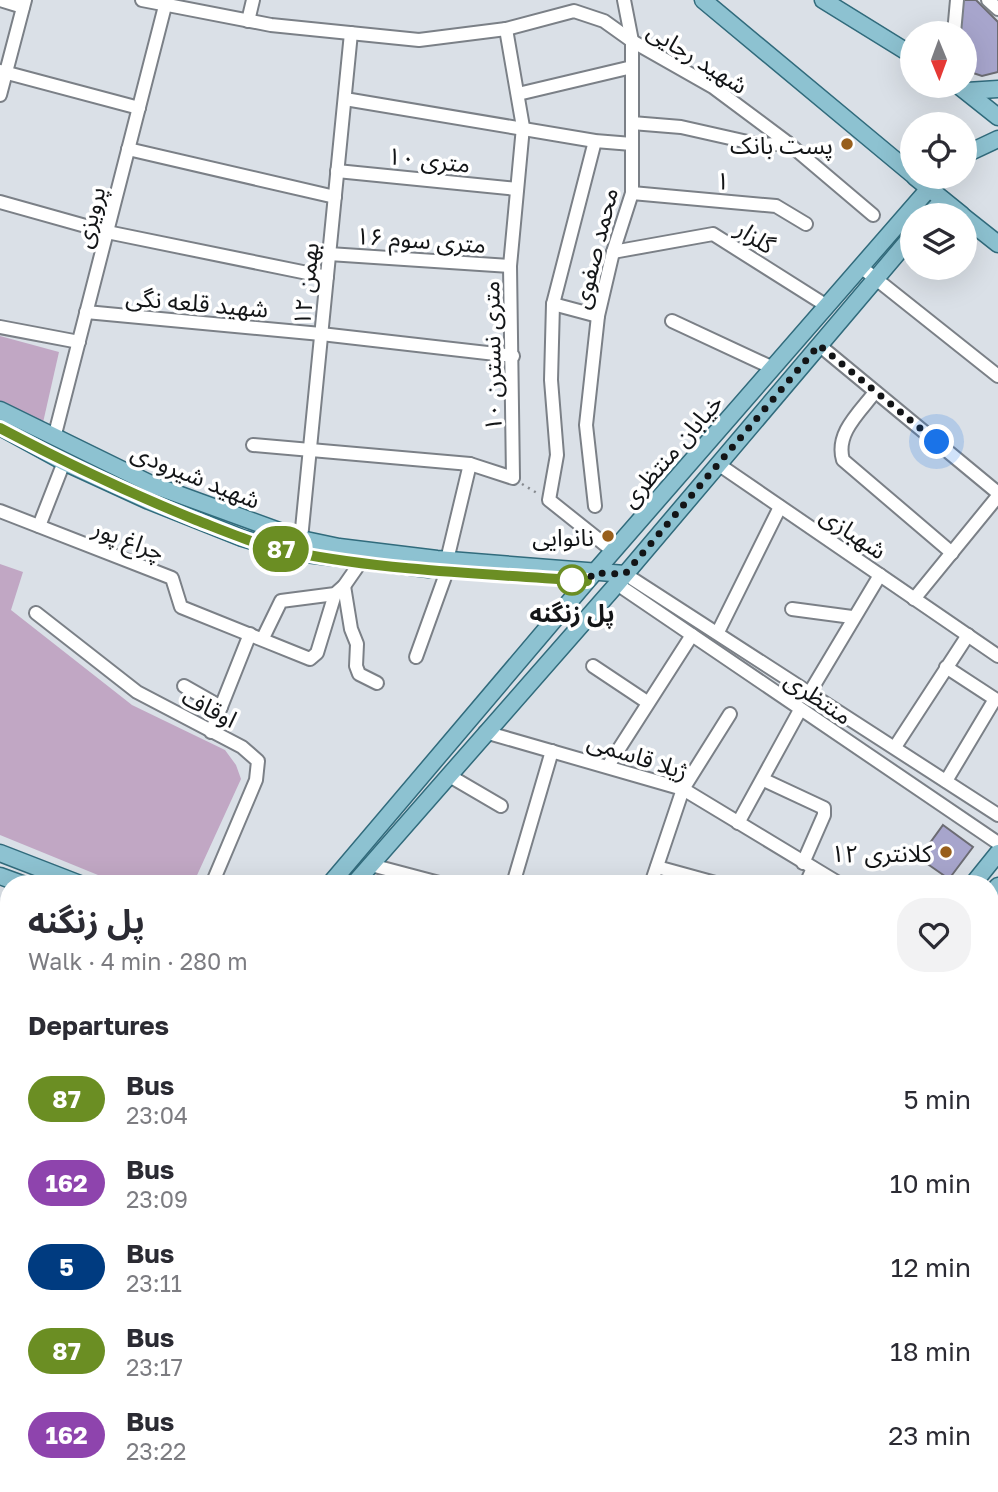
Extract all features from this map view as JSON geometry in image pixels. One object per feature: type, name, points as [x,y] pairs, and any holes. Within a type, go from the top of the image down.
[{"type":"main road","points":[[702,0],[900,164]]},
{"type":"main road","points":[[823,0],[841,4],[900,46]]},
{"type":"main road","points":[[977,89],[998,89]]},
{"type":"main road","points":[[974,98],[998,117]]},
{"type":"main road","points":[[977,149],[998,139]]},
{"type":"main road","name":"خیابان منتظری","points":[[338,875],[590,577],[929,189]]},
{"type":"main road","points":[[937,189],[947,203]]},
{"type":"main road","points":[[940,203],[943,200]]},
{"type":"main road","points":[[977,227],[998,244]]},
{"type":"main road","name":"خیابان منتظری","points":[[362,875],[621,579],[900,250]]},
{"type":"main road","name":"شهید شیرودی","points":[[0,410],[153,485],[301,539],[447,565]]},
{"type":"main road","name":"شهید شیرودی","points":[[0,428],[64,462],[149,501],[242,538],[290,552],[360,562],[447,565],[621,579]]},
{"type":"main road","points":[[0,853],[55,875]]},
{"type":"main road","points":[[980,875],[998,853]]},
{"type":"street","points":[[0,0],[24,4],[3,72],[0,95]]},
{"type":"street","name":"شهید رجایی","points":[[142,0],[248,21],[419,40],[506,29],[574,11],[604,21],[632,41],[713,87],[788,143],[873,215]]},
{"type":"street","points":[[248,21],[253,0]]},
{"type":"street","name":"محمد صفوی","points":[[595,506],[586,425],[598,316],[632,193],[632,41],[624,0]]},
{"type":"street","points":[[955,21],[957,0]]},
{"type":"street","points":[[988,0],[998,9]]},
{"type":"street","name":"پرویزی","points":[[54,438],[165,6]]},
{"type":"street","name":"۱۰ متری نسترن","points":[[253,445],[470,464],[513,478],[510,266],[523,127],[506,29]]},
{"type":"street","name":"۱۲ بهمن","points":[[301,539],[351,33]]},
{"type":"street","points":[[518,94],[632,67]]},
{"type":"street","points":[[3,72],[139,108]]},
{"type":"street","points":[[345,99],[595,141],[632,144]]},
{"type":"street","points":[[632,123],[681,127],[761,145],[788,143]]},
{"type":"street","points":[[595,141],[553,303],[551,380],[557,455],[549,500],[613,551]]},
{"type":"street","points":[[128,149],[335,197]]},
{"type":"street","name":"۱۰ متری","points":[[337,171],[517,189]]},
{"type":"street","name":"۱","points":[[632,193],[776,206],[806,224]]},
{"type":"street","points":[[0,202],[107,232],[327,277]]},
{"type":"street","name":"گلزار","points":[[614,252],[713,234],[827,306]]},
{"type":"street","name":"۱۶ متری سوم","points":[[329,254],[510,266]]},
{"type":"street","points":[[860,267],[998,376]]},
{"type":"street","points":[[553,303],[598,316]]},
{"type":"street","name":"شهید قلعه نگی","points":[[86,313],[321,334],[513,356]]},
{"type":"street","points":[[672,321],[772,368]]},
{"type":"street","points":[[0,327],[79,342]]},
{"type":"street","points":[[819,345],[998,494],[914,599]]},
{"type":"street","points":[[875,392],[842,436],[839,447],[843,460],[951,553]]},
{"type":"street","points":[[38,526],[64,462]]},
{"type":"street","points":[[416,657],[447,565],[470,464]]},
{"type":"street","name":"شهبازی","points":[[718,464],[998,656]]},
{"type":"street","points":[[718,632],[780,507]]},
{"type":"street","name":"چراغ پور","points":[[0,511],[172,578],[181,607],[310,659],[315,658],[339,590]]},
{"type":"street","points":[[263,638],[281,601],[339,590],[360,562]]},
{"type":"street","points":[[810,692],[852,617],[880,575]]},
{"type":"street","name":"منتظری","points":[[621,579],[718,632],[998,815]]},
{"type":"street","name":"منتظری","points":[[621,579],[692,635],[998,843]]},
{"type":"street","points":[[339,590],[357,644],[356,666],[359,674],[377,683]]},
{"type":"street","points":[[792,609],[852,617]]},
{"type":"street","name":"اوقاف","points":[[36,613],[137,692],[242,747],[258,761],[256,780],[216,875]]},
{"type":"street","points":[[211,732],[250,634]]},
{"type":"street","points":[[608,766],[692,635]]},
{"type":"street","points":[[895,747],[968,635]]},
{"type":"street","points":[[593,666],[647,702]]},
{"type":"street","points":[[946,667],[995,699],[946,781]]},
{"type":"street","points":[[184,686],[221,707]]},
{"type":"street","points":[[738,823],[764,780],[800,710]]},
{"type":"street","points":[[654,875],[683,789],[730,714]]},
{"type":"street","name":"ژیلا قاسمی","points":[[485,732],[683,789],[825,875]]},
{"type":"street","points":[[516,875],[552,751]]},
{"type":"street","points":[[448,775],[501,806]]},
{"type":"street","points":[[764,780],[824,808],[807,875]]},
{"type":"street","points":[[371,865],[409,875]]},
{"type":"street","points":[[656,867],[686,875]]},
{"type":"path","points":[[513,478],[549,500]]},
{"type":"shaded area","points":[[0,336],[59,352],[42,427],[0,406]]},
{"type":"shaded area","points":[[0,564],[23,572],[11,610],[132,705],[225,750],[236,765],[241,779],[197,875],[98,875],[0,835]]},
{"type":"building","points":[[963,0],[976,0],[998,22],[998,72],[982,76],[977,74],[977,21],[961,21]]},
{"type":"building","name":"کلانتری ۱۲","points":[[943,825],[973,847],[952,875],[943,875],[919,858]]},
{"type":"bus line","name":"87","points":[[0,428],[64,462],[149,501],[242,538],[290,552],[360,562],[587,581]]},
{"type":"place","name":"پست بانک","points":[[847,144]]},
{"type":"place","name":"نانوایی","points":[[608,536]]},
{"type":"place","name":"پل زنگنه","points":[[572,580]]},
{"type":"place","name":"کلانتری ۱۲","points":[[946,852]]},
{"type":"route","points":[[572,580],[587,581],[594,573],[625,574],[819,345],[937,442]]}]
